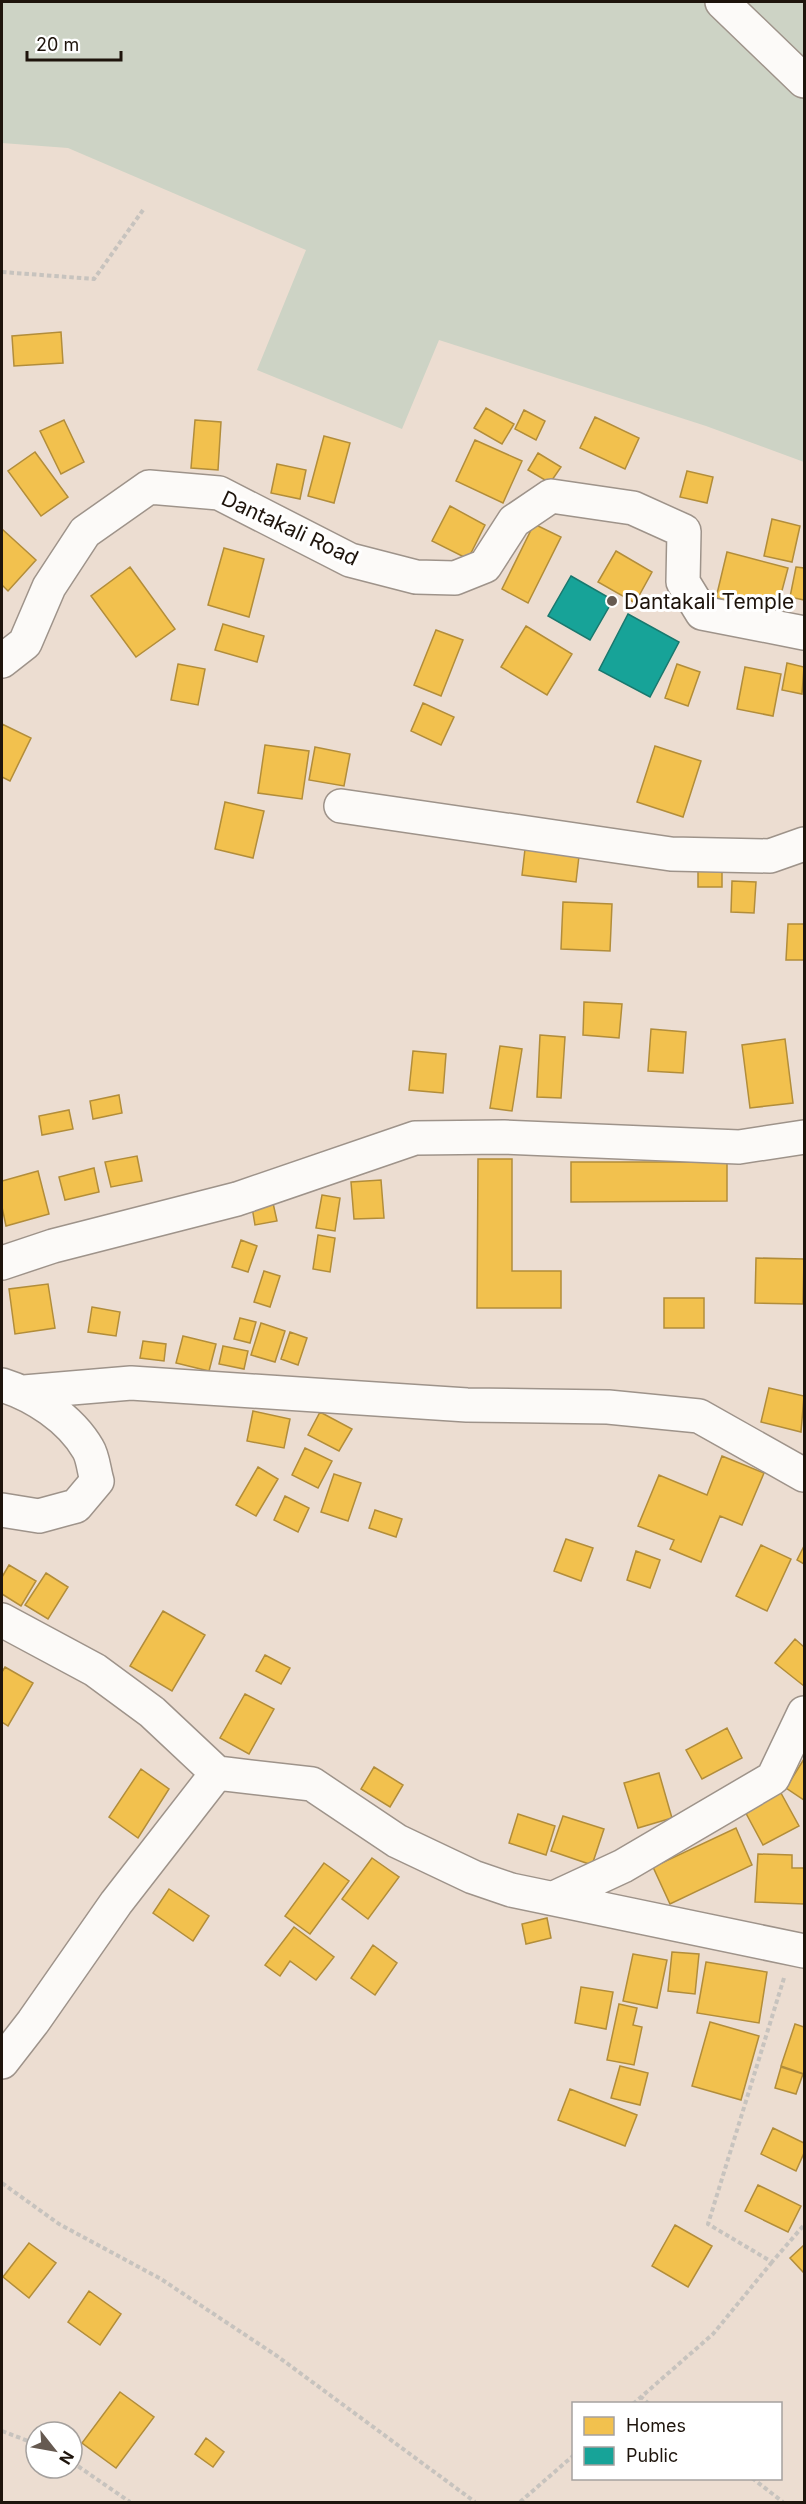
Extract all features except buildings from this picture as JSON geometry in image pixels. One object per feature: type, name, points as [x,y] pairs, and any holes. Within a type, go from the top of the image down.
[{"type":"street","points":[[722,2],[804,81]]},
{"type":"street","name":"Dantakali Road","points":[[2,661],[25,643],[49,587],[85,532],[149,487],[219,493],[350,560],[426,577],[455,578],[485,566],[514,521],[551,496],[633,508],[684,531],[683,582],[702,613],[804,633]]},
{"type":"street","points":[[341,806],[671,854],[770,856],[804,844]]},
{"type":"street","points":[[2,1263],[53,1246],[237,1199],[415,1138],[504,1137],[739,1147],[804,1137]]},
{"type":"street","points":[[13,1388],[131,1383],[400,1402],[608,1407],[699,1416],[804,1475]]},
{"type":"street","points":[[2,1510],[39,1516],[76,1506],[97,1481],[89,1449],[64,1420],[13,1388]]},
{"type":"street","points":[[2,1620],[95,1670],[152,1712],[217,1773],[312,1784],[397,1841],[473,1877],[511,1890],[799,1950]]},
{"type":"street","points":[[554,1898],[623,1866],[773,1778],[804,1713]]},
{"type":"street","points":[[2,2062],[33,2022],[116,1903],[217,1773]]},
{"type":"path","points":[[2,272],[94,279],[143,210]]},
{"type":"path","points":[[772,2262],[708,2224],[799,1950]]},
{"type":"path","points":[[2,2184],[59,2224],[161,2279],[277,2355],[475,2502]]},
{"type":"path","points":[[634,2402],[713,2334],[804,2225]]},
{"type":"path","points":[[641,2397],[648,2402]]},
{"type":"path","points":[[2,2431],[24,2439]]},
{"type":"path","points":[[520,2502],[572,2456]]},
{"type":"path","points":[[84,2470],[130,2502]]},
{"type":"path","points":[[755,2480],[783,2502]]},
{"type":"shaded area","points":[[2,2],[804,2],[804,462],[706,426],[439,340],[402,429],[257,370],[306,250],[68,148],[2,143]]},
{"type":"place","name":"Dantakali Temple","points":[[612,601]]}]
